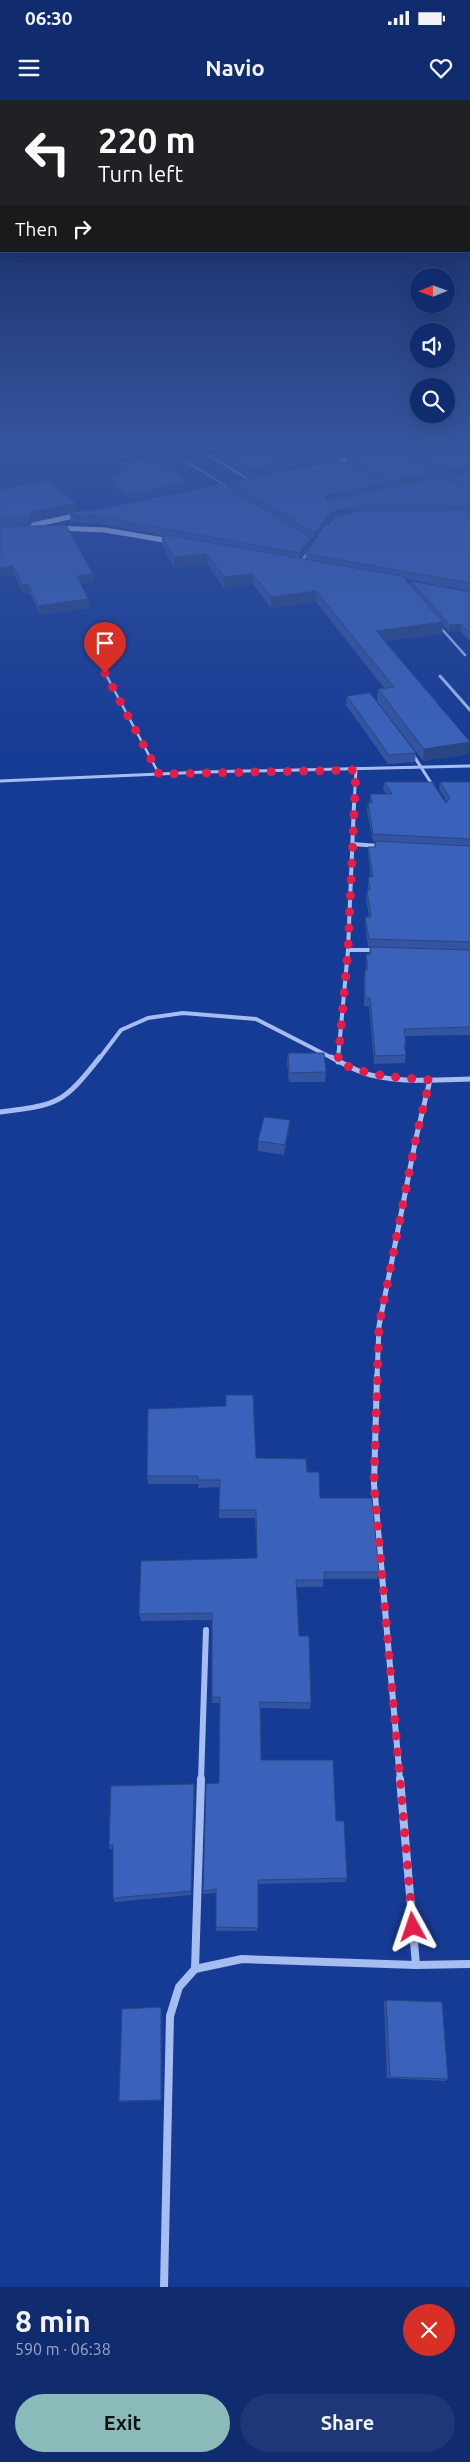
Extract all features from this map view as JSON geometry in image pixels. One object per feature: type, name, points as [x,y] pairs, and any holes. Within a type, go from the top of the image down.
[{"type":"street","points":[[299,565],[312,548]]},
{"type":"street","points":[[289,563],[307,566]]},
{"type":"street","points":[[440,676],[470,710]]},
{"type":"street","points":[[411,752],[423,767],[436,791]]},
{"type":"street","points":[[0,781],[159,774],[470,766]]},
{"type":"street","points":[[338,1062],[348,950],[356,770]]},
{"type":"street","points":[[352,844],[382,846]]},
{"type":"street","points":[[348,950],[386,951]]},
{"type":"street","points":[[0,1112],[42,1107],[63,1099],[82,1080],[121,1030],[148,1018],[192,1014],[256,1019],[360,1072],[384,1077],[430,1080],[470,1079]]},
{"type":"street","points":[[416,1965],[374,1484],[379,1326],[416,1138],[430,1080]]},
{"type":"street","points":[[195,1969],[206,1630]]},
{"type":"street","points":[[164,2287],[170,2016],[179,1987],[195,1969],[242,1959],[416,1965],[470,1964]]},
{"type":"lane","points":[[439,626],[465,655]]},
{"type":"lane","points":[[96,656],[159,774]]},
{"type":"building","points":[[0,548],[79,548],[93,574],[77,576],[88,599],[38,606],[29,584],[22,585],[13,566],[0,568]]},
{"type":"building","points":[[169,548],[242,548],[402,576],[443,622],[376,631],[470,742],[424,749],[378,689],[394,687],[316,591],[271,597],[253,574],[224,577],[207,554],[174,557]]},
{"type":"building","points":[[272,548],[303,548],[299,553]]},
{"type":"building","points":[[311,548],[470,548],[470,583],[306,554]]},
{"type":"building","points":[[411,581],[470,592],[470,633],[461,624],[450,625]]},
{"type":"building","points":[[370,693],[416,753],[389,755],[347,696]]},
{"type":"building","points":[[384,782],[432,782],[446,803],[450,798],[440,782],[470,782],[470,839],[373,834],[368,803],[372,803],[370,794],[392,794]]},
{"type":"building","points":[[375,841],[470,846],[470,942],[369,939],[365,917],[371,917],[367,890],[370,890],[368,877],[373,877],[368,847],[376,847]]},
{"type":"building","points":[[370,947],[470,950],[470,1027],[404,1029],[406,1055],[375,1056],[370,998],[365,998],[365,970],[368,970],[366,954],[371,954]]},
{"type":"building","points":[[288,1053],[324,1053],[326,1072],[289,1073]]},
{"type":"building","points":[[264,1117],[290,1120],[285,1145],[258,1141]]},
{"type":"building","points":[[226,1395],[253,1395],[256,1458],[306,1459],[307,1472],[319,1472],[320,1498],[372,1498],[379,1572],[324,1572],[324,1580],[296,1580],[299,1636],[309,1636],[311,1703],[260,1702],[261,1760],[333,1760],[336,1821],[344,1821],[347,1878],[258,1880],[258,1928],[216,1927],[216,1889],[203,1891],[206,1784],[219,1783],[220,1697],[212,1697],[212,1613],[139,1614],[141,1561],[257,1558],[256,1510],[219,1510],[220,1480],[198,1480],[198,1476],[147,1476],[148,1409],[226,1406]]},
{"type":"building","points":[[194,1784],[191,1891],[113,1898],[113,1845],[109,1845],[111,1786]]},
{"type":"building","points":[[386,2000],[442,2002],[448,2079],[390,2077]]},
{"type":"building","points":[[161,2007],[161,2100],[119,2101],[122,2009]]},
{"type":"route","points":[[105,673],[159,774],[356,770],[348,950],[338,1062],[360,1072],[384,1077],[430,1080],[416,1138],[379,1326],[374,1484],[413,1927]]}]
